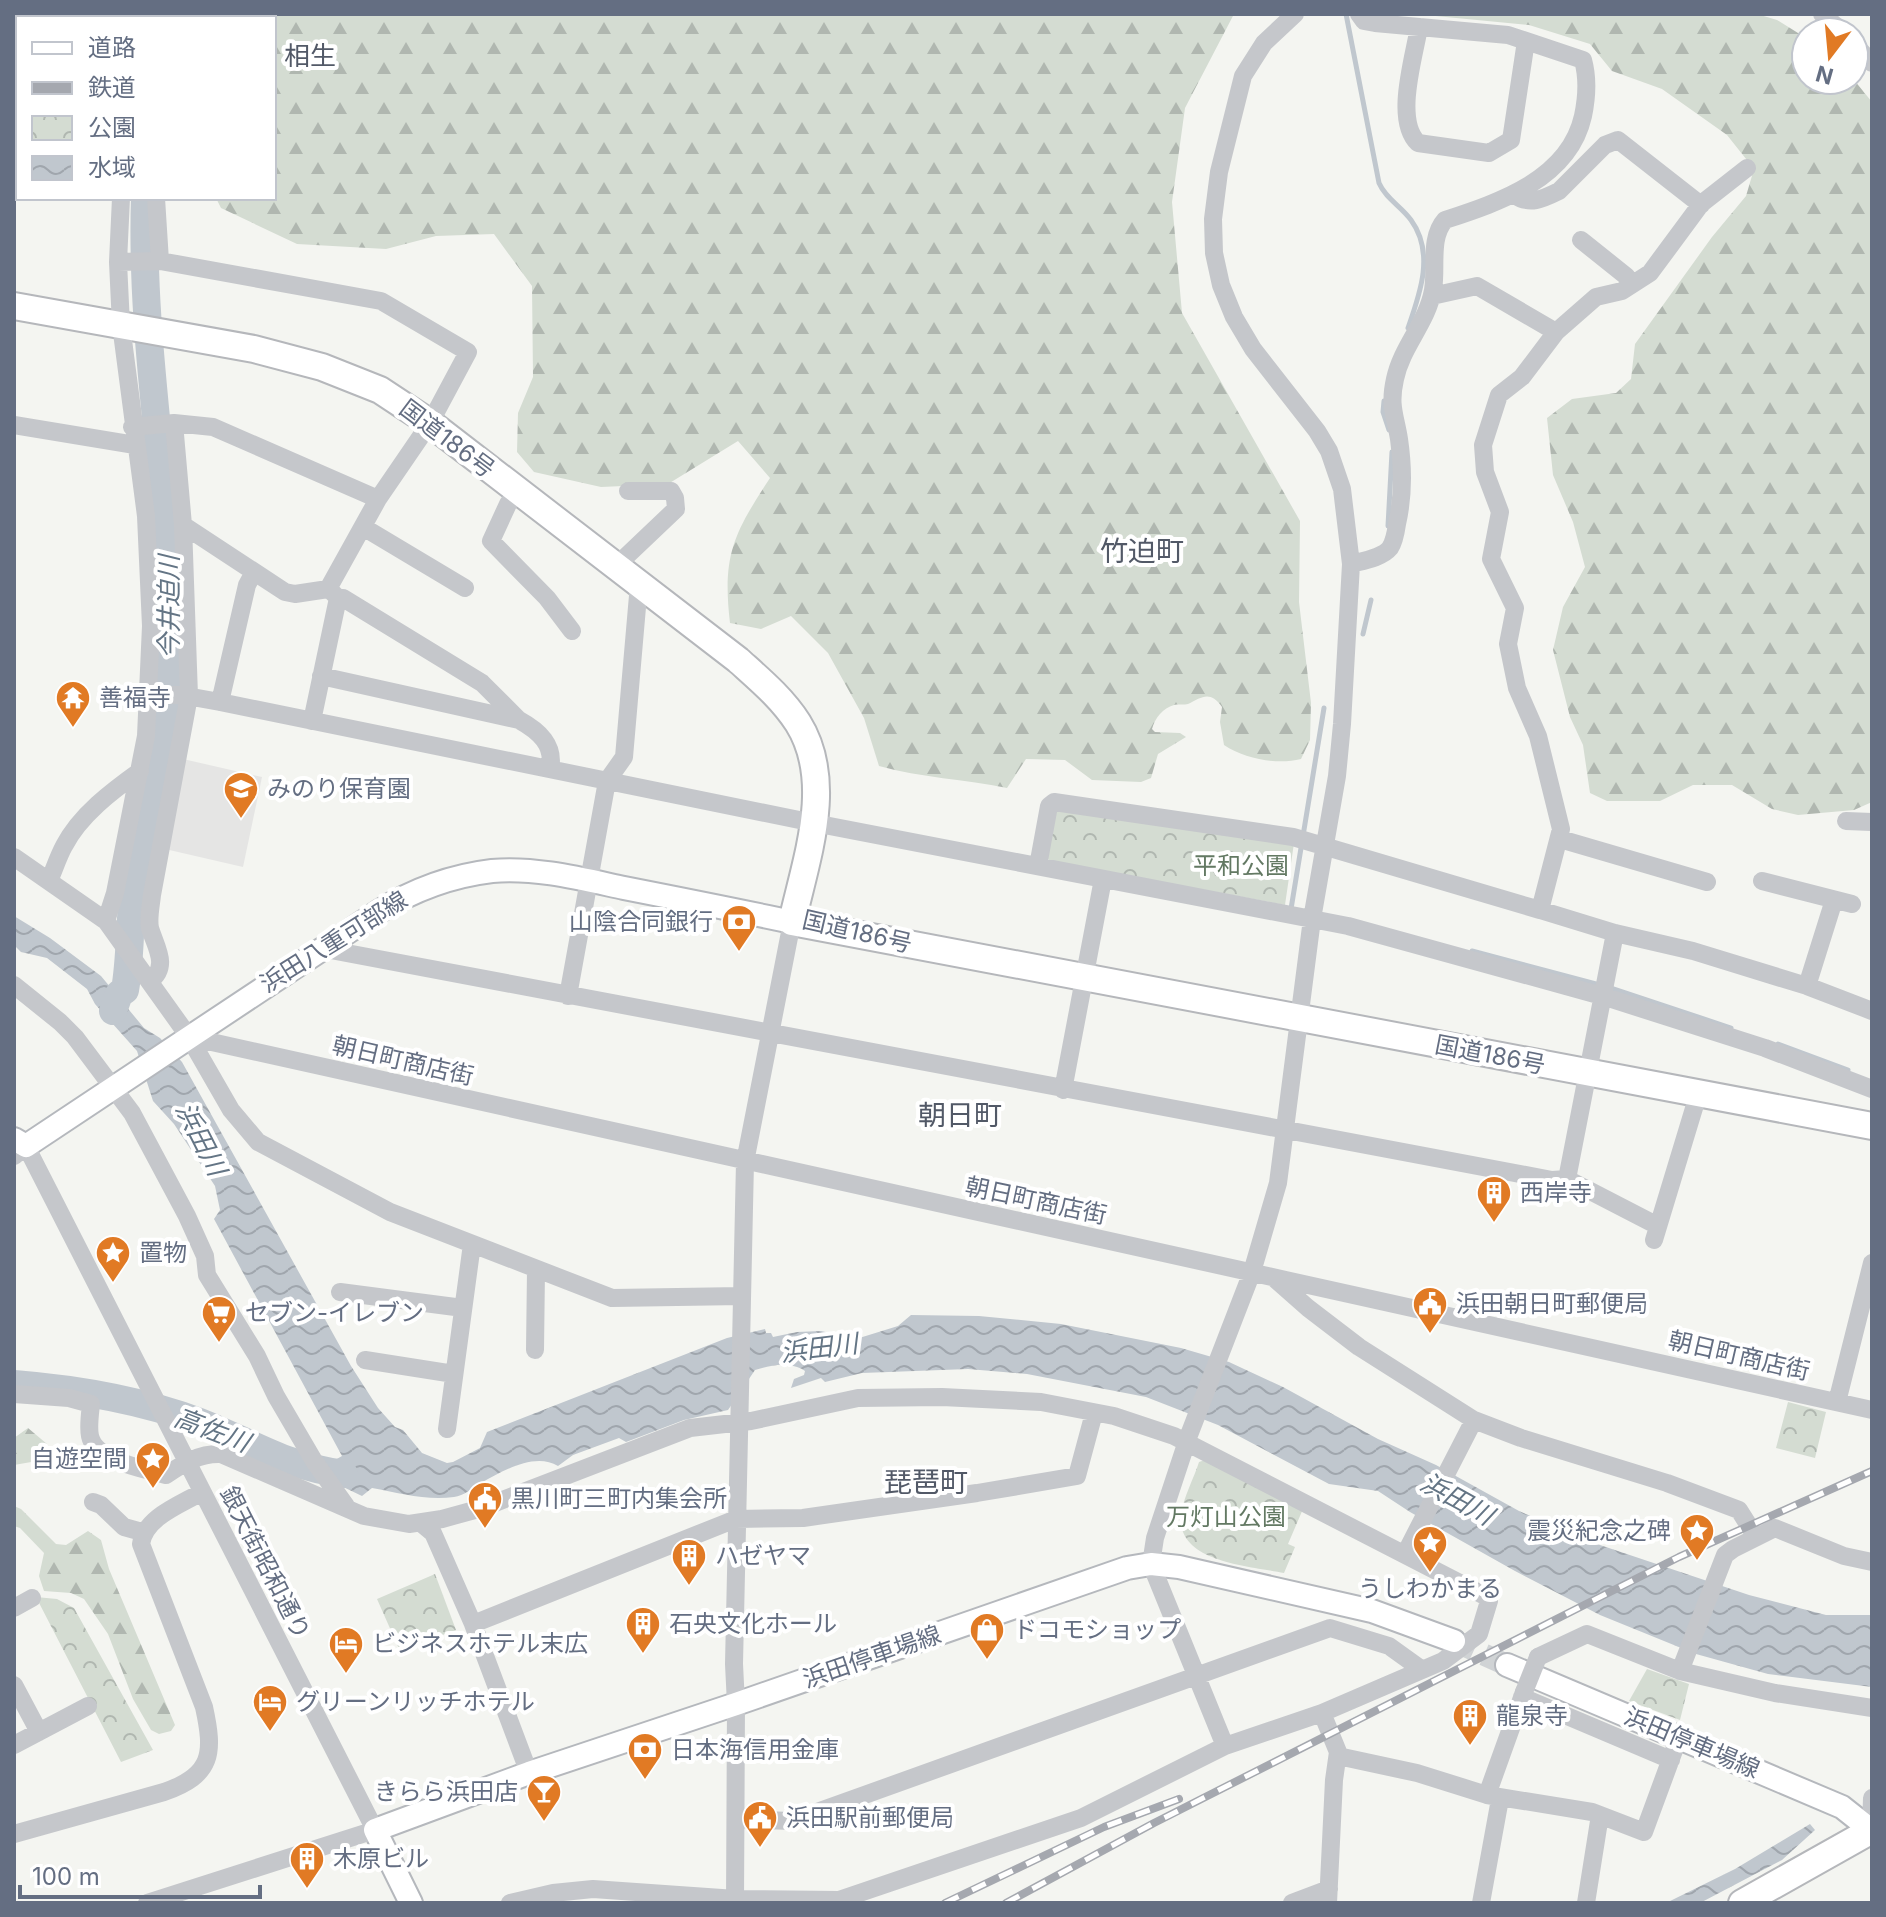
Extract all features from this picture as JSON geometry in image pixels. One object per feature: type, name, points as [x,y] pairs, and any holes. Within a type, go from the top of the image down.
[{"type":"highway","name":"国道186号","points":[[14,306],[254,349],[322,367],[380,390],[430,423],[738,660],[776,695],[798,723],[812,753],[816,784],[814,823],[792,922],[1872,1126]]},
{"type":"highway","points":[[1742,1903],[1871,1830]]},
{"type":"main road","name":"浜田八重可部線","points":[[18,1147],[116,1086],[320,948],[397,900],[424,887],[462,876],[518,870],[589,880],[792,922]]},
{"type":"main road","name":"浜田停車場線","points":[[375,1830],[529,1773],[1112,1573],[1151,1564],[1179,1567],[1314,1596],[1372,1611],[1454,1641]]},
{"type":"main road","name":"浜田停車場線","points":[[1507,1665],[1842,1807],[1871,1830]]},
{"type":"main road","points":[[375,1830],[411,1903]]},
{"type":"street","points":[[1225,1746],[1151,1564],[1155,1538],[1188,1439],[1252,1272],[1278,1183],[1312,919],[1337,776],[1342,724],[1351,564],[1342,489],[1329,451],[1234,317],[1221,285],[1214,253],[1213,219],[1219,172],[1243,76],[1264,43],[1295,14]]},
{"type":"street","points":[[1351,564],[1375,557],[1390,548],[1395,535],[1401,505],[1399,440],[1390,405],[1395,377],[1411,336],[1417,331],[1432,296],[1436,271],[1435,241],[1439,226],[1445,220],[1502,201],[1562,159],[1578,136],[1585,106],[1587,74],[1583,60],[1508,35],[1375,23],[1364,21],[1359,14]]},
{"type":"street","points":[[1419,27],[1406,109],[1411,136],[1418,143],[1489,153],[1511,140],[1526,41]]},
{"type":"street","points":[[1513,194],[1522,201],[1532,201],[1559,191],[1605,145],[1618,140],[1701,205]]},
{"type":"street","points":[[1540,910],[1560,839],[1560,824],[1538,736],[1517,688],[1508,644],[1515,608],[1491,559],[1500,512],[1489,488],[1483,445],[1499,395],[1522,377],[1556,332],[1596,297],[1622,291],[1650,273],[1701,205],[1747,168]]},
{"type":"street","points":[[106,921],[115,893],[140,771],[151,694],[146,516],[126,326],[121,200]]},
{"type":"street","points":[[156,200],[157,261]]},
{"type":"street","points":[[1581,240],[1632,284]]},
{"type":"street","points":[[123,262],[157,261],[381,301],[468,352],[430,423],[378,499],[333,593],[312,721]]},
{"type":"street","points":[[1432,296],[1477,286],[1556,332]]},
{"type":"street","points":[[14,425],[135,433],[170,424],[213,427],[378,499]]},
{"type":"street","points":[[150,981],[158,975],[161,965],[150,928],[152,895],[185,696],[183,525],[170,424]]},
{"type":"street","points":[[518,491],[508,504],[491,541],[547,598],[572,631]]},
{"type":"street","points":[[616,566],[676,509],[671,491],[628,491]]},
{"type":"street","points":[[183,525],[285,592],[333,593],[482,683],[519,720],[541,734],[547,744],[550,769]]},
{"type":"street","points":[[363,527],[465,588]]},
{"type":"street","points":[[220,702],[247,585],[254,572]]},
{"type":"street","points":[[568,996],[607,781],[624,757],[639,584]]},
{"type":"street","points":[[321,676],[519,720]]},
{"type":"street","points":[[151,694],[220,702],[814,823],[1348,926],[1602,996],[1765,1048],[1872,1089]]},
{"type":"street","points":[[49,881],[64,846],[90,812],[140,771]]},
{"type":"street","points":[[1038,866],[1049,806],[1054,802],[1293,837],[1615,933],[1693,951],[1807,986],[1872,1011]]},
{"type":"street","points":[[1846,821],[1872,822]]},
{"type":"street","points":[[1560,839],[1707,882]]},
{"type":"street","points":[[14,857],[106,921],[150,981],[231,1110],[258,1142],[390,1212],[612,1298],[742,1296]]},
{"type":"street","points":[[1063,1090],[1103,879]]},
{"type":"street","points":[[1762,881],[1843,902],[1807,986]]},
{"type":"street","points":[[736,1901],[734,1664],[745,1162],[792,922]]},
{"type":"street","points":[[1567,1179],[1615,933]]},
{"type":"street","points":[[320,948],[1285,1132],[1552,1180],[1567,1179],[1656,1233],[1698,1095]]},
{"type":"street","points":[[14,985],[60,1022],[116,1086],[153,1148],[187,1216],[205,1256],[207,1275],[257,1356],[314,1461],[347,1507]]},
{"type":"street","name":"朝日町商店街","points":[[186,1039],[1872,1410]]},
{"type":"street","name":"銀天街昭和通り","points":[[18,1147],[154,1397],[375,1830]]},
{"type":"street","points":[[447,1429],[472,1244]]},
{"type":"street","points":[[1837,1402],[1872,1263]]},
{"type":"street","points":[[535,1350],[536,1270]]},
{"type":"street","points":[[1273,1277],[1359,1347],[1474,1420],[1521,1438],[1667,1483],[1739,1510],[1756,1537]]},
{"type":"street","points":[[340,1292],[463,1308]]},
{"type":"street","points":[[365,1360],[454,1374]]},
{"type":"street","points":[[14,1394],[69,1398],[91,1404],[89,1435],[93,1445],[121,1462],[166,1475],[208,1453],[221,1454],[364,1516],[409,1524],[482,1508],[675,1432],[739,1418],[858,1398],[984,1398],[1041,1402],[1188,1439],[1406,1551],[1489,1601],[1479,1634],[1443,1661],[1322,1713],[1225,1746],[1081,1818],[839,1900],[736,1901],[593,1889],[553,1893],[510,1903]]},
{"type":"street","points":[[473,1624],[736,1519],[803,1518],[1077,1476],[1094,1413]]},
{"type":"street","points":[[1406,1551],[1474,1420]]},
{"type":"street","points":[[14,1834],[164,1792],[184,1785],[201,1773],[208,1757],[209,1732],[204,1707],[141,1544],[142,1532],[151,1522],[202,1492]]},
{"type":"street","points":[[93,1502],[101,1505],[124,1527],[142,1532]]},
{"type":"street","points":[[421,1523],[433,1533],[473,1624],[529,1773]]},
{"type":"street","points":[[1682,1667],[1725,1555],[1756,1537],[1775,1528],[1844,1556],[1872,1562]]},
{"type":"street","points":[[14,1608],[32,1598]]},
{"type":"street","points":[[736,1819],[792,1821],[1330,1628],[1389,1646],[1421,1669]]},
{"type":"street","points":[[1481,1903],[1494,1797],[1523,1695],[1538,1657],[1587,1634],[1682,1667],[1775,1693],[1872,1708]]},
{"type":"street","points":[[14,1685],[39,1732]]},
{"type":"street","points":[[1523,1695],[1671,1760]]},
{"type":"street","points":[[14,1745],[88,1706]]},
{"type":"street","points":[[1292,1903],[1329,1896],[1334,1780],[1338,1756],[1322,1713]]},
{"type":"street","points":[[1338,1756],[1417,1773],[1494,1797],[1600,1815],[1644,1832],[1679,1737]]},
{"type":"street","points":[[1871,1830],[1872,1798]]},
{"type":"street","points":[[1586,1903],[1600,1815]]},
{"type":"street","points":[[147,1903],[375,1830]]},
{"type":"shaded area","points":[[183,759],[262,777],[243,867],[165,849]]},
{"type":"green space","points":[[1234,14],[1185,108],[1172,202],[1182,313],[1300,521],[1299,602],[1311,703],[1310,740],[1301,759],[1261,760],[1224,745],[1220,722],[1222,707],[1214,698],[1206,696],[1188,704],[1170,706],[1157,717],[1152,729],[1155,732],[1180,733],[1186,737],[1158,754],[1151,778],[1141,782],[1092,780],[1065,760],[1026,759],[1007,788],[879,766],[864,718],[828,653],[791,616],[761,629],[730,623],[728,579],[734,546],[747,514],[770,478],[738,441],[668,484],[601,487],[534,472],[517,452],[518,413],[533,377],[532,286],[494,234],[436,236],[386,249],[297,244],[221,208],[217,200],[276,200],[276,16],[216,16]]},
{"type":"green space","points":[[1415,14],[1757,14],[1790,28],[1790,96],[1867,96],[1872,102],[1872,802],[1854,810],[1798,815],[1772,809],[1732,785],[1693,785],[1660,801],[1607,801],[1590,793],[1583,745],[1570,717],[1553,650],[1563,607],[1585,567],[1573,522],[1553,475],[1547,418],[1572,399],[1616,393],[1631,379],[1635,344],[1712,237],[1746,196],[1754,169],[1727,135],[1662,89],[1612,71],[1590,44],[1529,25]]},
{"type":"green space","name":"平和公園","points":[[1059,807],[1294,843],[1285,905],[1049,861],[1046,854],[1052,811]]},
{"type":"green space","points":[[1788,1402],[1826,1412],[1815,1458],[1776,1448]]},
{"type":"green space","points":[[28,1428],[47,1444],[37,1461],[14,1465],[14,1438]]},
{"type":"green space","name":"万灯山公園","points":[[1205,1460],[1303,1509],[1288,1544],[1295,1547],[1284,1573],[1218,1559],[1190,1543],[1183,1531],[1182,1508],[1199,1462]]},
{"type":"green space","points":[[14,1506],[21,1509],[56,1544],[66,1545],[88,1531],[101,1540],[109,1569],[175,1725],[171,1731],[159,1734],[151,1730],[133,1699],[108,1634],[84,1599],[71,1593],[44,1591],[39,1576],[44,1553],[20,1528],[14,1526]]},
{"type":"green space","points":[[435,1574],[456,1630],[400,1651],[377,1599]]},
{"type":"green space","points":[[36,1597],[57,1599],[74,1608],[153,1750],[121,1762]]},
{"type":"green space","points":[[1647,1669],[1689,1684],[1680,1720],[1629,1701]]},
{"type":"water","name":"浜田川","points":[[14,916],[101,976],[144,1028],[160,1038],[182,1062],[351,1366],[378,1408],[395,1427],[403,1430],[422,1453],[447,1463],[453,1462],[480,1448],[487,1432],[727,1338],[765,1329],[773,1337],[821,1331],[856,1339],[898,1326],[911,1315],[979,1316],[1061,1324],[1181,1348],[1229,1362],[1283,1387],[1378,1439],[1436,1465],[1519,1511],[1594,1543],[1749,1595],[1826,1615],[1872,1615],[1872,1687],[1768,1674],[1696,1654],[1600,1615],[1515,1571],[1378,1491],[1329,1484],[1218,1425],[1146,1397],[1027,1374],[968,1369],[862,1373],[825,1382],[821,1378],[791,1388],[794,1379],[804,1375],[805,1371],[787,1365],[767,1367],[755,1370],[728,1410],[684,1420],[626,1442],[619,1438],[573,1455],[558,1466],[549,1462],[529,1462],[499,1473],[454,1497],[423,1497],[372,1488],[362,1496],[339,1485],[321,1468],[342,1456],[214,1219],[220,1210],[215,1186],[174,1124],[153,1101],[137,1051],[95,1004],[87,989],[47,958],[21,952],[14,945]]},
{"type":"water","points":[[1810,1824],[1815,1830],[1782,1860],[1700,1903],[1666,1903],[1735,1869]]},
{"type":"waterway","points":[[1346,14],[1379,183],[1411,220],[1422,246],[1423,274],[1408,328]]},
{"type":"waterway","name":"今井迫川","points":[[113,1011],[119,994],[125,990],[134,887],[159,759],[171,662],[170,575],[147,306],[145,200]]},
{"type":"waterway","points":[[1384,401],[1383,412],[1389,430]]},
{"type":"waterway","points":[[1388,526],[1392,452]]},
{"type":"waterway","points":[[1363,634],[1371,600]]},
{"type":"waterway","points":[[1291,909],[1324,708]]},
{"type":"waterway","points":[[1472,951],[1611,988],[1731,1028]]},
{"type":"waterway","points":[[1778,1044],[1848,1070]]},
{"type":"waterway","name":"高佐川","points":[[14,1384],[85,1392],[155,1407],[200,1422],[287,1460],[344,1474]]},
{"type":"tunnel","points":[[1454,1641],[1507,1665]]},
{"type":"railway","points":[[1006,1903],[1154,1823],[1679,1557],[1872,1471]]},
{"type":"railway","points":[[945,1903],[1104,1827],[1179,1799]]},
{"type":"place","name":"善福寺","points":[[73,729]]},
{"type":"place","name":"みのり保育園","points":[[241,820]]},
{"type":"place","name":"山陰合同銀行","points":[[739,953]]},
{"type":"place","name":"西岸寺","points":[[1494,1224]]},
{"type":"place","name":"置物","points":[[113,1284]]},
{"type":"place","name":"浜田朝日町郵便局","points":[[1430,1335]]},
{"type":"place","name":"セブン-イレブン","points":[[219,1344]]},
{"type":"place","name":"自遊空間","points":[[153,1490]]},
{"type":"place","name":"黒川町三町内集会所","points":[[485,1530]]},
{"type":"place","name":"震災紀念之碑","points":[[1697,1562]]},
{"type":"place","name":"うしわかまる","points":[[1430,1574]]},
{"type":"place","name":"ハゼヤマ","points":[[689,1587]]},
{"type":"place","name":"石央文化ホール","points":[[643,1655]]},
{"type":"place","name":"ドコモショップ","points":[[987,1661]]},
{"type":"place","name":"ビジネスホテル末広","points":[[346,1675]]},
{"type":"place","name":"グリーンリッチホテル","points":[[270,1733]]},
{"type":"place","name":"龍泉寺","points":[[1470,1747]]},
{"type":"place","name":"日本海信用金庫","points":[[645,1781]]},
{"type":"place","name":"きらら浜田店","points":[[544,1823]]},
{"type":"place","name":"浜田駅前郵便局","points":[[760,1849]]},
{"type":"place","name":"木原ビル","points":[[307,1890]]},
{"type":"district","name":"相生","points":[[310,56]]},
{"type":"district","name":"竹迫町","points":[[1142,551]]},
{"type":"district","name":"朝日町","points":[[960,1115]]},
{"type":"district","name":"琵琶町","points":[[926,1482]]}]
